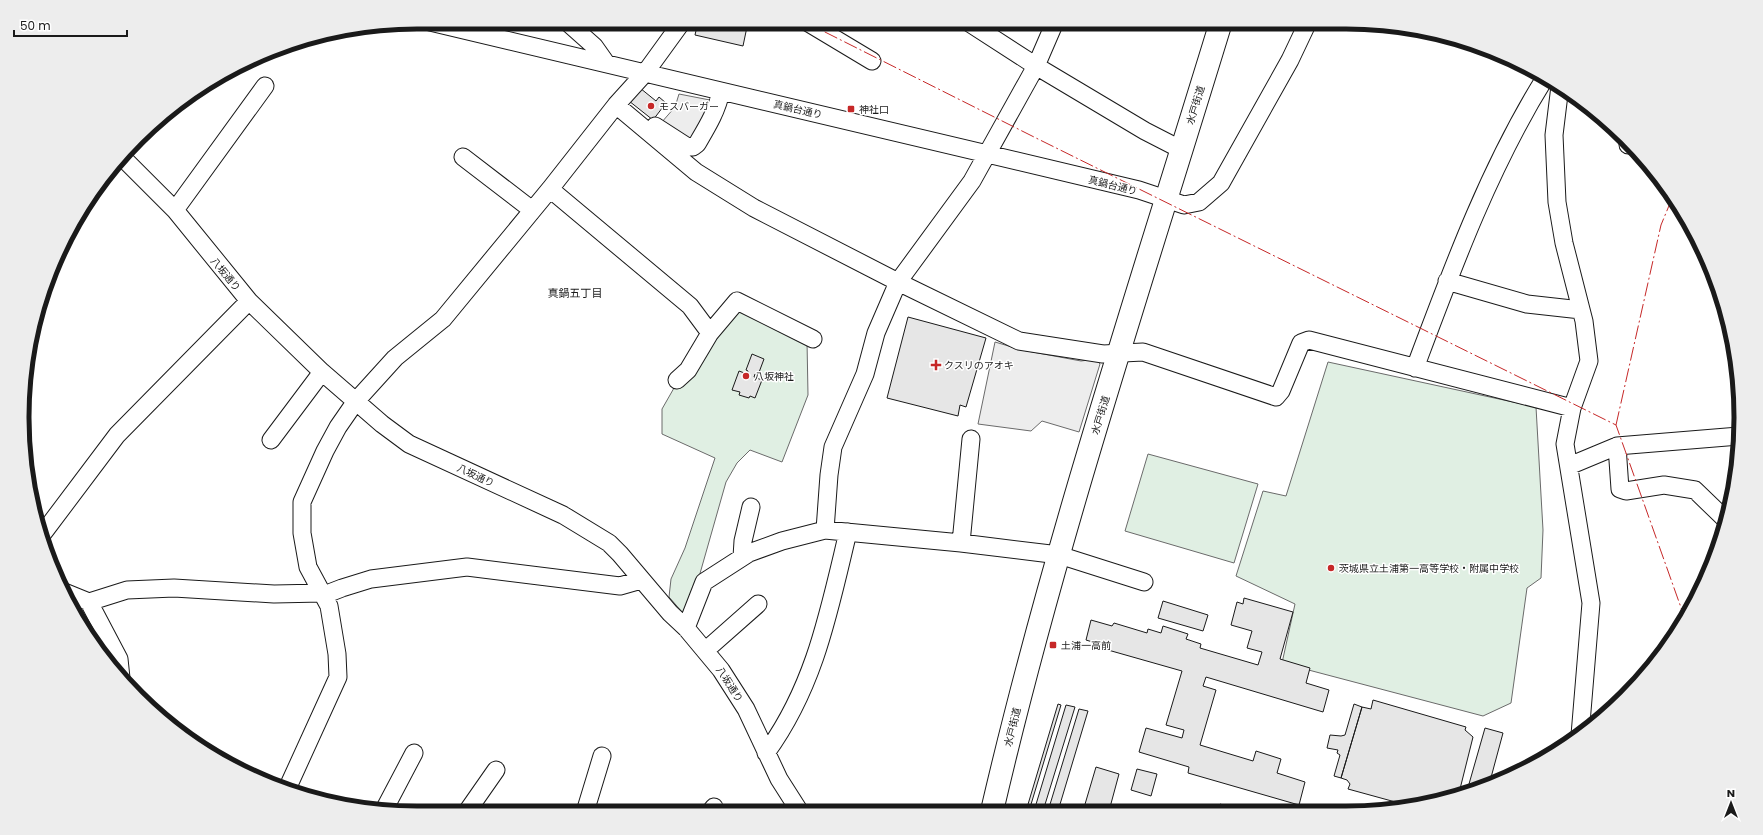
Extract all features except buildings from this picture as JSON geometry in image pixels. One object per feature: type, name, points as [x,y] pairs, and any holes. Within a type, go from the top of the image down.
[{"type":"highway","name":"水戸街道","points":[[993,806],[1010,732],[1059,555],[1119,352],[1219,29]]},
{"type":"street","name":"真鍋台通り","points":[[460,29],[1138,190],[1184,205],[1199,202],[1221,183],[1290,60],[1305,29]]},
{"type":"street","points":[[575,29],[594,46],[606,63]]},
{"type":"street","points":[[289,784],[338,677],[337,654],[329,606],[308,567],[302,533],[302,502],[325,451],[338,427],[356,401],[395,358],[443,319],[644,73],[677,29]]},
{"type":"street","points":[[819,29],[872,61]]},
{"type":"street","points":[[979,29],[1036,66],[1145,131],[1182,150]]},
{"type":"street","points":[[826,530],[829,475],[833,447],[865,374],[876,333],[898,282],[972,181],[1036,66],[1052,29]]},
{"type":"street","points":[[1415,368],[1447,281],[1490,180],[1533,97],[1542,82]]},
{"type":"street","points":[[174,210],[265,86]]},
{"type":"street","points":[[619,102],[686,146],[693,147],[697,144],[712,118],[721,91]]},
{"type":"street","points":[[1559,93],[1554,135],[1557,202],[1564,243],[1581,310],[1589,361],[1572,408],[1565,444],[1591,604],[1581,727]]},
{"type":"street","points":[[619,102],[696,172],[754,208],[898,282],[1019,341],[1103,354],[1143,352],[1276,397],[1281,391],[1301,343],[1309,340],[1572,408]]},
{"type":"street","points":[[463,157],[532,210]]},
{"type":"street","name":"八坂通り","points":[[125,161],[174,210],[249,301],[322,372],[382,424],[409,444],[563,515],[609,543],[670,613],[706,650],[721,670],[746,709],[779,779],[796,806]]},
{"type":"street","points":[[550,189],[690,306],[710,333]]},
{"type":"street","points":[[1447,281],[1527,304],[1581,310]]},
{"type":"street","points":[[46,530],[117,435],[249,301]]},
{"type":"street","points":[[677,380],[688,370],[710,333],[737,301],[813,339]]},
{"type":"street","points":[[271,440],[322,372]]},
{"type":"street","points":[[1569,466],[1617,446],[1733,436]]},
{"type":"street","points":[[961,543],[971,439]]},
{"type":"street","points":[[1617,446],[1620,488],[1626,491],[1664,485],[1695,490],[1722,516]]},
{"type":"street","points":[[742,557],[743,541],[751,507]]},
{"type":"street","points":[[686,628],[704,582],[749,553],[782,541],[826,530],[961,543],[1059,555],[1144,582]]},
{"type":"street","points":[[766,753],[790,716],[814,662],[824,633],[848,532]]},
{"type":"street","points":[[72,595],[89,602],[127,590],[174,588],[274,594],[323,594],[371,579],[467,567],[620,586],[641,580]]},
{"type":"street","points":[[89,602],[119,659],[120,668]]},
{"type":"street","points":[[706,650],[758,604]]},
{"type":"street","points":[[387,805],[414,752]]},
{"type":"street","points":[[587,806],[602,756]]},
{"type":"street","points":[[471,806],[496,770]]},
{"type":"green space","points":[[738,309],[807,341],[808,395],[782,462],[750,450],[737,463],[726,482],[699,577],[683,613],[669,597],[671,579],[685,548],[715,458],[662,434],[662,409],[674,388],[694,370]]},
{"type":"green space","points":[[1328,362],[1536,407],[1543,530],[1541,578],[1527,588],[1511,703],[1483,716],[1282,663],[1295,604],[1236,576],[1263,491],[1286,496]]},
{"type":"green space","points":[[1148,454],[1258,484],[1234,563],[1125,531]]},
{"type":"shaded area","points":[[679,94],[715,101],[695,140],[672,133],[661,123],[675,107]]},
{"type":"shaded area","points":[[995,342],[1022,350],[1081,361],[1096,359],[1100,364],[1079,432],[1042,421],[1031,431],[978,424]]},
{"type":"power","points":[[819,29],[1616,425],[1682,611]]},
{"type":"power","points":[[1616,425],[1661,225],[1670,203]]},
{"type":"place","name":"モスバーガー","points":[[651,106]]},
{"type":"place","name":"神社口","points":[[851,109]]},
{"type":"place","name":"クスリのアオキ","points":[[936,365]]},
{"type":"place","name":"八坂神社","points":[[746,376]]},
{"type":"place","name":"茨城県立土浦第一高等学校・附属中学校","points":[[1331,568]]},
{"type":"place","name":"土浦一高前","points":[[1053,645]]},
{"type":"district","name":"真鍋五丁目","points":[[575,293]]}]
